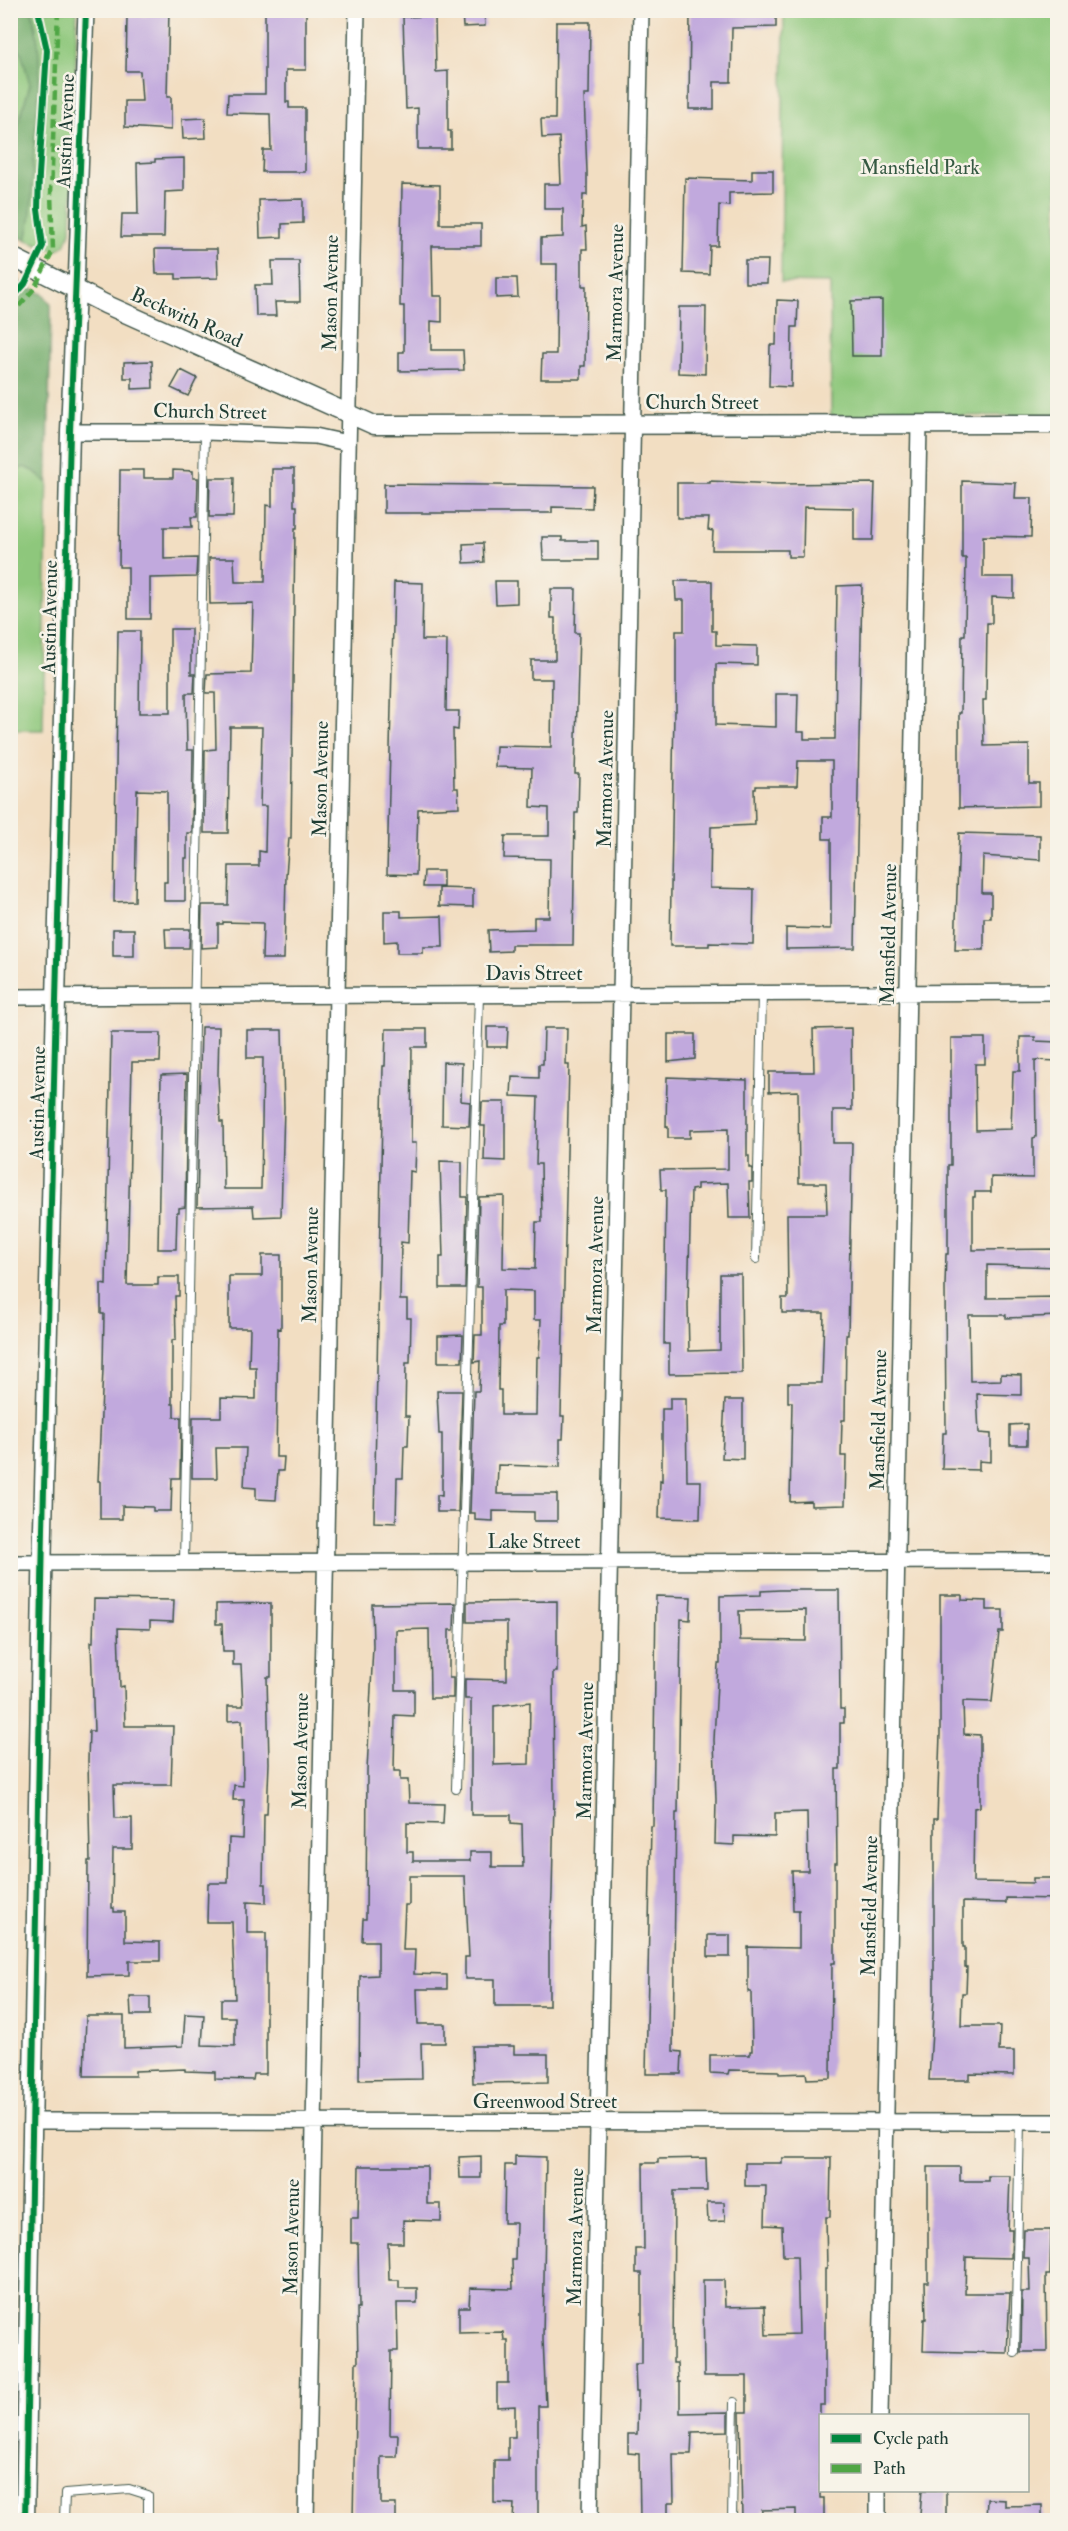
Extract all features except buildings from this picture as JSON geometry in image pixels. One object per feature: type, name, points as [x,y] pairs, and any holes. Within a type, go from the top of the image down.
[{"type":"street","name":"Austin Avenue","points":[[24,2520],[21,2494],[19,2352],[32,2121],[70,432],[86,10]]},
{"type":"street","name":"Mason Avenue","points":[[306,2520],[357,10]]},
{"type":"street","name":"Marmora Avenue","points":[[591,2520],[641,10]]},
{"type":"street","name":"Beckwith Road","points":[[10,256],[105,304],[348,414]]},
{"type":"street","name":"Church Street","points":[[348,414],[374,425],[1058,424]]},
{"type":"street","name":"Mansfield Avenue","points":[[880,2414],[919,425]]},
{"type":"street","name":"Church Street","points":[[70,432],[205,432],[315,436],[347,443]]},
{"type":"street","name":"Davis Street","points":[[10,997],[1058,992]]},
{"type":"street","name":"Lake Street","points":[[10,1563],[1058,1561]]},
{"type":"street","name":"Greenwood Street","points":[[32,2121],[1058,2122]]},
{"type":"street","points":[[878,2492],[878,2520]]},
{"type":"lane","points":[[184,1563],[205,432]]},
{"type":"lane","points":[[756,1259],[762,993]]},
{"type":"lane","points":[[456,1789],[479,995]]},
{"type":"lane","points":[[1015,2353],[1020,2122]]},
{"type":"lane","points":[[732,2520],[734,2402]]},
{"type":"lane","points":[[64,2520],[64,2494],[129,2489],[148,2495],[148,2520]]},
{"type":"green space","points":[[11,10],[32,11],[39,50],[40,68],[32,201],[26,240],[11,234],[11,143],[30,84],[21,52],[11,38]]},
{"type":"green space","points":[[10,11],[77,11],[71,231],[65,245],[56,251],[11,234]]},
{"type":"green space","name":"Mansfield Park","points":[[784,11],[1057,11],[1057,415],[831,417],[830,283],[781,282]]},
{"type":"green space","points":[[10,277],[44,295],[51,305],[43,730],[11,730]]},
{"type":"green space","points":[[11,277],[44,295],[51,305],[47,483],[34,471],[24,467],[16,471],[11,479]]},
{"type":"marked path","points":[[10,316],[34,289],[53,250],[51,194],[58,10]]},
{"type":"cycle path","points":[[10,301],[25,284],[43,246],[38,209],[47,50],[38,10]]},
{"type":"cycle path","points":[[25,2520],[43,1529],[70,432],[86,10]]}]
